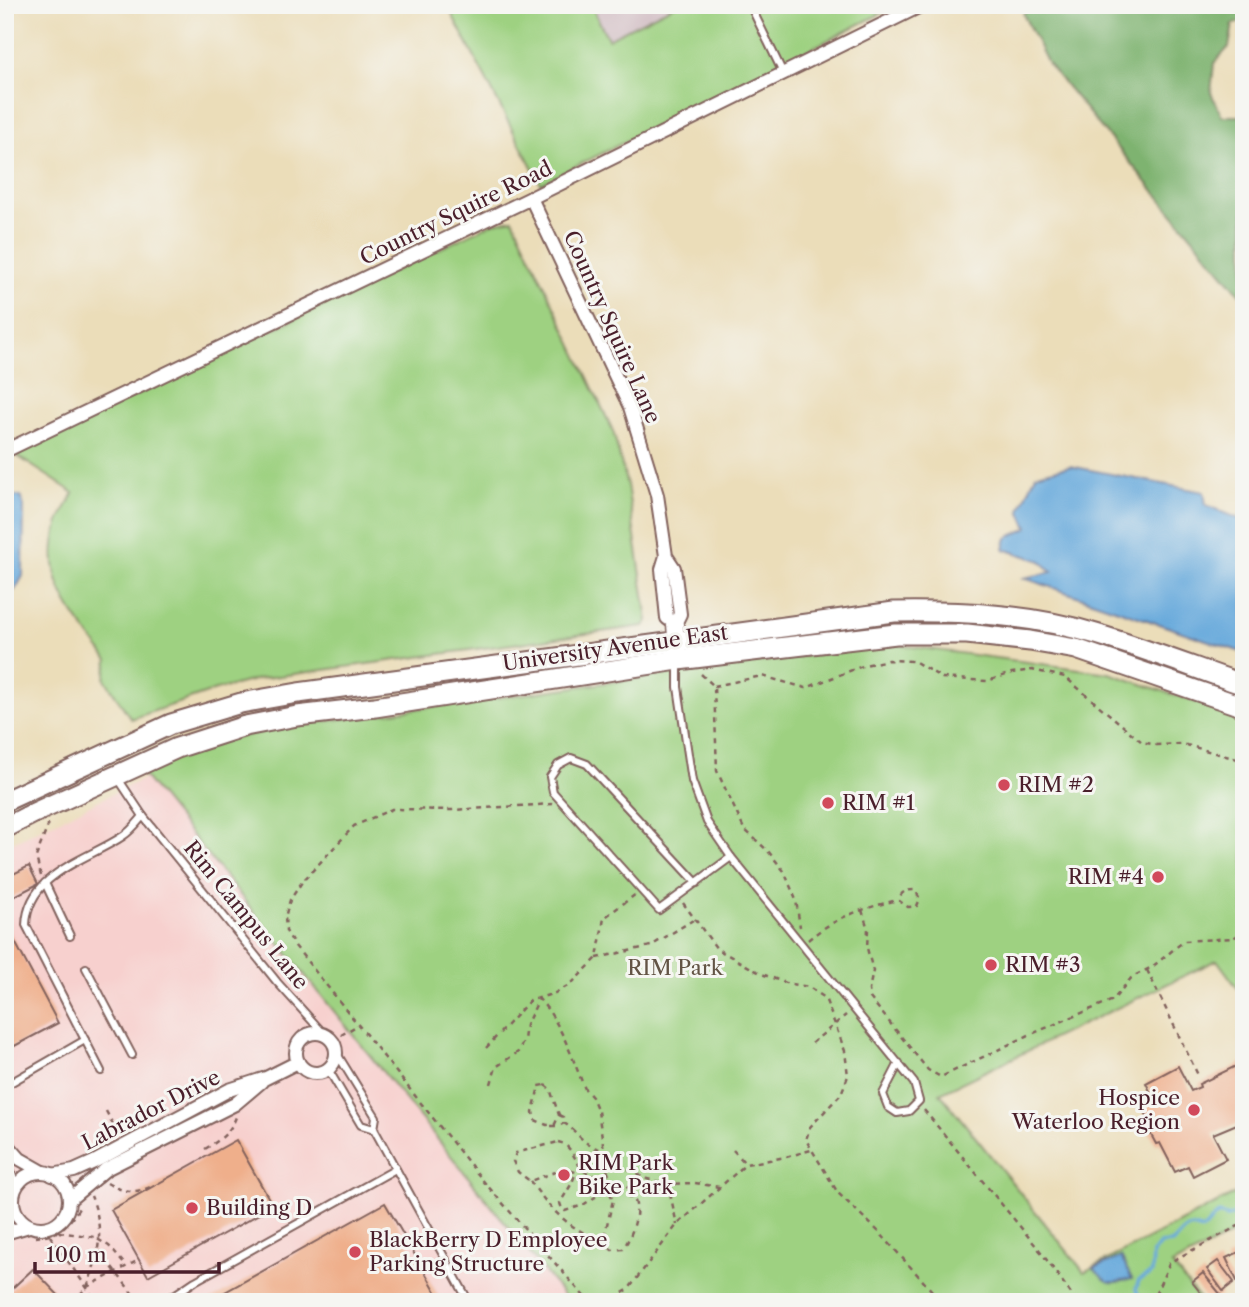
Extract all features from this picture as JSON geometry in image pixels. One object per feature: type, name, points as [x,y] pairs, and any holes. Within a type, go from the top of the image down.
[{"type":"main road","name":"University Avenue East","points":[[5,801],[171,724],[241,703],[894,612],[965,611],[1026,619],[1095,633],[1244,685]]},
{"type":"main road","name":"University Avenue East","points":[[5,828],[177,748],[245,726],[375,706],[676,642],[896,634],[967,634],[1030,640],[1076,649],[1244,707]]},
{"type":"street","name":"Country Squire Road","points":[[5,451],[531,198],[922,5]]},
{"type":"street","name":"Country Squire Lane","points":[[531,198],[630,407],[657,495],[666,556],[662,569],[667,618],[676,642]]},
{"type":"street","points":[[314,1033],[324,1034],[332,1041],[336,1052],[335,1059],[328,1069],[314,1073],[308,1071],[298,1062],[296,1052],[301,1039],[314,1033]]},
{"type":"street","name":"Labrador Drive","points":[[47,1174],[74,1171],[229,1090],[298,1062]]},
{"type":"street","name":"Labrador Drive","points":[[69,1200],[106,1169],[235,1104],[266,1077]]},
{"type":"street","points":[[5,1233],[29,1226],[40,1228],[56,1224],[66,1211],[69,1200],[64,1185],[20,1159],[10,1138]]},
{"type":"street","points":[[5,1171],[10,1177],[10,1202],[18,1216],[29,1226]]},
{"type":"street","points":[[10,1202],[21,1180],[31,1174],[47,1174]]},
{"type":"lane","points":[[750,5],[783,74]]},
{"type":"lane","points":[[676,642],[678,687],[692,780],[708,821],[731,857],[803,944],[914,1083],[919,1101],[909,1111],[897,1113],[888,1107],[883,1094],[898,1063]]},
{"type":"lane","points":[[696,883],[587,764],[571,758],[558,765],[550,777],[552,792],[659,910],[679,897],[731,857]]},
{"type":"lane","name":"Rim Campus Lane","points":[[115,775],[143,816],[277,982],[324,1034]]},
{"type":"lane","points":[[101,1071],[26,925],[30,904],[43,881],[126,834],[143,816]]},
{"type":"lane","points":[[43,881],[70,936]]},
{"type":"lane","points":[[86,968],[132,1055]]},
{"type":"lane","points":[[5,1086],[85,1040]]},
{"type":"lane","points":[[336,1052],[376,1117],[373,1129],[469,1302]]},
{"type":"lane","points":[[328,1069],[361,1125],[373,1129]]},
{"type":"lane","points":[[164,1302],[173,1299],[195,1281],[394,1170]]},
{"type":"path","points":[[803,944],[796,900],[784,870],[744,829],[717,771],[714,687],[762,676],[806,688],[865,664],[888,660],[914,662],[942,678],[987,681],[1032,670],[1065,677],[1142,742],[1157,745],[1183,744],[1244,761]]},
{"type":"path","points":[[563,804],[452,810],[392,809],[354,826],[310,873],[290,900],[285,917],[286,931],[295,946],[485,1183],[589,1302]]},
{"type":"path","points":[[43,881],[36,857],[49,822]]},
{"type":"path","points":[[597,958],[604,918],[641,890]]},
{"type":"path","points":[[803,944],[827,924],[898,900],[906,890],[915,890],[920,899],[917,906],[908,907],[898,900]]},
{"type":"path","points":[[679,897],[717,949],[734,960],[786,983],[810,987],[825,998],[845,1051],[848,1076],[841,1094],[810,1127],[806,1140],[838,1193],[879,1232],[942,1302]]},
{"type":"path","points":[[862,910],[868,929],[867,948],[873,971],[870,998],[928,1070],[942,1077],[1029,1035],[1113,1000],[1132,977],[1147,970],[1184,941],[1233,937],[1244,932]]},
{"type":"path","points":[[486,1048],[529,1002],[571,984],[597,958],[651,946],[694,920]]},
{"type":"path","points":[[1147,970],[1198,1075]]},
{"type":"path","points":[[491,1084],[496,1068],[518,1052],[524,1040],[526,1025],[539,999]]},
{"type":"path","points":[[539,999],[558,1027],[598,1111],[604,1161],[614,1187]]},
{"type":"path","points":[[812,1043],[854,1007]]},
{"type":"path","points":[[341,1035],[358,1025]]},
{"type":"path","points":[[564,1123],[559,1126],[547,1125],[535,1120],[533,1116],[539,1086],[549,1087],[559,1115],[582,1142],[592,1148],[604,1150],[618,1164],[657,1182],[719,1187]]},
{"type":"path","points":[[919,1101],[933,1122],[1041,1252],[1077,1302]]},
{"type":"path","points":[[106,1111],[119,1136]]},
{"type":"path","points":[[205,1149],[222,1140],[236,1118],[235,1113]]},
{"type":"path","points":[[547,1125],[555,1124],[559,1115]]},
{"type":"path","points":[[6,1124],[10,1138]]},
{"type":"path","points":[[558,1143],[565,1144],[579,1167],[592,1177],[614,1187],[635,1201],[637,1211],[631,1234],[623,1249],[612,1250],[556,1215],[530,1181],[518,1172],[513,1156],[558,1143]]},
{"type":"path","points":[[733,1150],[746,1164]]},
{"type":"path","points":[[604,1302],[628,1290],[677,1225],[746,1164],[811,1150]]},
{"type":"path","points":[[574,1172],[579,1167]]},
{"type":"path","points":[[530,1181],[564,1169],[574,1172]]},
{"type":"path","points":[[562,1209],[560,1203],[575,1177],[574,1172]]},
{"type":"path","points":[[104,1181],[119,1190],[135,1192],[152,1186]]},
{"type":"path","points":[[614,1187],[645,1186],[657,1182]]},
{"type":"path","points":[[668,1184],[677,1225]]},
{"type":"path","points":[[610,1193],[614,1187]]},
{"type":"path","points":[[562,1209],[572,1210],[603,1192],[610,1193]]},
{"type":"path","points":[[604,1243],[613,1200],[610,1193]]},
{"type":"path","points":[[87,1287],[100,1240],[97,1212],[90,1195]]},
{"type":"path","points":[[556,1215],[562,1209]]},
{"type":"path","points":[[1137,1302],[1152,1298],[1159,1290],[1170,1262],[1244,1223]]},
{"type":"path","points":[[59,1232],[87,1235],[100,1240],[109,1246],[126,1266]]},
{"type":"path","points":[[50,1236],[97,1302]]},
{"type":"path","points":[[99,1250],[138,1301]]},
{"type":"path","points":[[73,1302],[87,1287],[139,1260]]},
{"type":"path","points":[[1152,1298],[1156,1301]]},
{"type":"path","points":[[1094,1302],[1122,1302]]},
{"type":"shaded area","points":[[573,5],[712,5],[595,62]]},
{"type":"shaded area","points":[[145,778],[565,1297],[556,1302],[5,1302],[5,846]]},
{"type":"green space","points":[[447,5],[591,5],[608,39],[675,5],[898,5],[541,184]]},
{"type":"green space","points":[[1030,5],[1244,5],[1244,20],[1233,24],[1229,47],[1214,63],[1211,93],[1222,116],[1244,116],[1244,299],[1048,64],[1023,14]]},
{"type":"green space","points":[[513,219],[613,431],[627,485],[648,621],[644,626],[258,679],[216,690],[131,719],[105,679],[108,660],[73,613],[57,580],[54,543],[59,522],[74,493],[14,454],[493,223]]},
{"type":"green space","name":"RIM Park","points":[[891,644],[1109,673],[1244,718],[1244,997],[1217,960],[940,1093],[1084,1272],[1244,1189],[1244,1228],[1172,1265],[1202,1302],[572,1302],[565,1297],[139,770],[208,743],[290,726]]},
{"type":"water","points":[[1070,466],[1204,492],[1206,505],[1244,521],[1244,653],[1024,578],[1052,572],[1041,561],[1004,549],[1007,538],[1028,528],[1020,510],[1036,474]]},
{"type":"water","points":[[5,496],[20,496],[24,506],[23,576],[15,590],[5,595]]},
{"type":"water","points":[[1121,1257],[1132,1279],[1110,1282],[1094,1268]]},
{"type":"building","points":[[29,866],[38,884],[5,901],[5,878]]},
{"type":"building","points":[[5,923],[58,1023],[5,1051]]},
{"type":"building","name":"Hospice Waterloo Region","points":[[1244,1062],[1244,1121],[1213,1134],[1226,1159],[1193,1176],[1188,1166],[1175,1172],[1160,1143],[1156,1144],[1149,1131],[1154,1129],[1138,1099],[1151,1093],[1146,1083],[1178,1066],[1191,1091],[1200,1087],[1199,1084]]},
{"type":"building","name":"Building D","points":[[236,1140],[273,1206],[148,1276],[111,1210]]},
{"type":"building","name":"BlackBerry D Employee Parking Structure","points":[[385,1203],[442,1302],[207,1302]]},
{"type":"building","points":[[1239,1252],[1244,1261],[1244,1280],[1238,1283],[1226,1258]]},
{"type":"building","points":[[1218,1261],[1234,1282],[1223,1291],[1207,1269]]},
{"type":"building","points":[[33,1269],[65,1302],[5,1302],[5,1295]]},
{"type":"building","points":[[1203,1273],[1221,1295],[1213,1302],[1208,1302],[1192,1282]]},
{"type":"waterway","points":[[1141,1302],[1136,1289],[1139,1280],[1152,1273],[1153,1253],[1160,1244],[1172,1243],[1188,1228],[1202,1230],[1219,1214],[1228,1217],[1244,1205]]},
{"type":"place","name":"RIM #2","points":[[1004,785]]},
{"type":"place","name":"RIM #1","points":[[828,803]]},
{"type":"place","name":"RIM #4","points":[[1158,877]]},
{"type":"place","name":"RIM #3","points":[[991,965]]},
{"type":"place","name":"Hospice Waterloo Region","points":[[1194,1110]]},
{"type":"place","name":"RIM Park Bike Park","points":[[564,1175]]},
{"type":"place","name":"Building D","points":[[192,1208]]},
{"type":"place","name":"BlackBerry D Employee Parking Structure","points":[[355,1252]]}]
